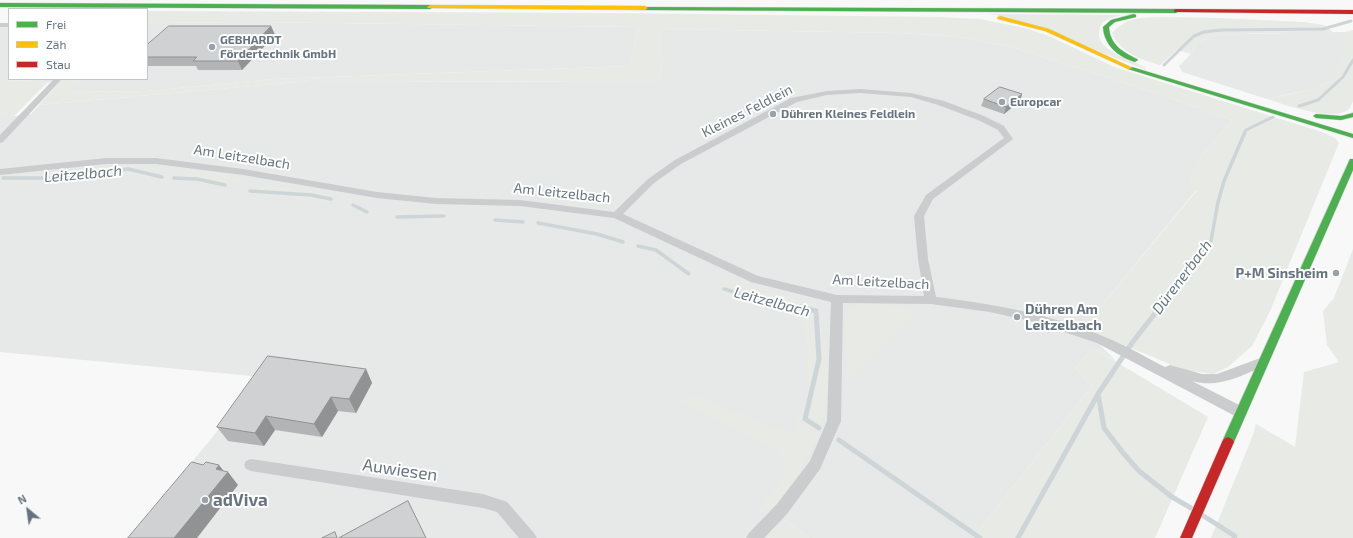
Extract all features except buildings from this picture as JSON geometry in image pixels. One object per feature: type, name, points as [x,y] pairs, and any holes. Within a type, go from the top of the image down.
[{"type":"main road","points":[[568,0],[1349,3]]},
{"type":"main road","points":[[0,5],[1351,12]]},
{"type":"main road","points":[[930,9],[1000,18],[1033,26],[1063,36],[1112,61],[1316,116],[1353,128]]},
{"type":"main road","points":[[1155,72],[1113,46],[1107,40],[1105,34],[1106,27],[1113,21],[1126,17],[1169,11]]},
{"type":"main road","points":[[1176,78],[1353,136]]},
{"type":"main road","points":[[1316,116],[1340,118],[1353,115]]},
{"type":"main road","points":[[1186,538],[1204,500],[1240,412],[1353,161]]},
{"type":"street","points":[[0,140],[57,80]]},
{"type":"street","name":"Kleines Feldlein","points":[[616,215],[651,180],[678,162],[794,100],[828,93],[860,91],[911,95],[942,103],[981,118],[1001,128],[1009,139],[929,197],[920,216],[922,259],[931,300]]},
{"type":"street","name":"Am Leitzelbach","points":[[0,172],[106,161],[156,161],[243,172],[377,195],[436,201],[520,203],[616,215],[755,279],[837,299],[931,300],[990,308],[1035,318],[1101,340],[1240,412]]},
{"type":"street","points":[[754,538],[782,509],[815,465],[834,421],[837,299]]},
{"type":"street","name":"Am Leitzelbach","points":[[1141,361],[1202,379],[1218,379],[1263,362]]},
{"type":"street","name":"Auwiesen","points":[[251,465],[483,500],[502,507],[528,538]]},
{"type":"shaded area","points":[[148,11],[602,13],[939,17],[980,19],[1025,28],[1049,36],[1114,67],[1322,132],[1335,138],[1339,143],[1270,311],[1252,346],[1228,367],[1214,374],[1184,370],[1083,328],[1197,190],[1187,186],[1200,158],[1232,120],[1153,92],[1012,47],[958,37],[900,33],[663,29],[661,82],[309,81],[39,105],[61,80],[80,80],[70,92],[147,91],[274,79],[630,66],[638,27],[250,22],[148,23]]},
{"type":"shaded area","points":[[989,14],[1122,15],[1111,18],[1102,24],[1099,32],[1100,39],[1104,46],[1111,51],[1142,66],[1147,70],[1008,17]]},
{"type":"shaded area","points":[[1160,17],[1303,22],[1324,25],[1334,33],[1262,33],[1221,36],[1207,39],[1198,43],[1191,54],[1177,50],[1160,65],[1139,58],[1126,50],[1120,45],[1112,33],[1123,24],[1134,19]]},
{"type":"shaded area","points":[[250,22],[638,27],[630,66],[274,79],[147,91],[69,92],[80,80],[148,80],[148,23]]},
{"type":"shaded area","points":[[0,23],[8,23],[8,80],[40,80],[0,81]]},
{"type":"shaded area","points":[[662,29],[900,33],[958,37],[1012,47],[1153,92],[1232,120],[1200,158],[1188,186],[1197,189],[1083,328],[1116,361],[1093,348],[1075,368],[1092,386],[973,538],[809,538],[785,520],[768,538],[129,538],[262,377],[0,352],[0,118],[31,114],[39,105],[309,81],[661,82]]},
{"type":"shaded area","points":[[1353,30],[1353,101],[1349,109],[1342,113],[1321,113],[1296,108],[1267,99],[1303,91],[1323,85],[1330,81],[1337,72],[1341,61],[1345,32]]},
{"type":"shaded area","points":[[1345,32],[1344,56],[1334,79],[1315,88],[1267,99],[1182,72],[1179,66],[1191,54],[1198,42],[1214,36],[1239,34]]},
{"type":"shaded area","points":[[40,80],[55,80],[47,83]]},
{"type":"shaded area","points":[[40,80],[47,83],[12,118],[0,118],[0,81]]},
{"type":"shaded area","points":[[128,165],[161,167],[154,178],[136,175],[110,176],[60,183],[0,185],[0,176]]},
{"type":"shaded area","points":[[189,170],[212,171],[244,179],[233,188],[174,179],[179,174]]},
{"type":"shaded area","points":[[264,184],[338,195],[329,203],[252,194]]},
{"type":"shaded area","points":[[405,208],[443,209],[447,212],[441,221],[393,219],[397,212]]},
{"type":"shaded area","points":[[1353,249],[1353,538],[1211,538],[1253,435],[1256,424],[1295,447],[1304,372],[1339,362],[1327,345],[1323,311],[1334,298]]},
{"type":"shaded area","points":[[727,278],[813,304],[823,329],[828,359],[826,404],[821,424],[810,453],[784,496],[773,507],[754,516],[785,474],[784,460],[776,450],[677,401],[693,395],[791,434],[806,402],[807,345],[798,313],[727,296],[718,290]]},
{"type":"shaded area","points":[[860,304],[920,307],[847,383],[845,317],[850,307]]},
{"type":"shaded area","points":[[1093,348],[1208,417],[1155,538],[973,538],[1092,386],[1075,368]]},
{"type":"shaded area","points":[[785,520],[809,538],[768,538]]},
{"type":"waterway","points":[[1164,65],[1194,36],[1204,32],[1222,30],[1323,29],[1351,21]]},
{"type":"waterway","name":"Dürenerbach","points":[[1299,106],[1318,100],[1343,77],[1353,60]]},
{"type":"waterway","name":"Dürenerbach","points":[[1245,133],[1246,130],[1273,117]]},
{"type":"waterway","name":"Dürenerbach","points":[[1159,308],[1211,241],[1218,202],[1224,181],[1245,132]]},
{"type":"waterway","name":"Leitzelbach","points":[[3,178],[54,178],[128,169],[162,177]]},
{"type":"waterway","name":"Leitzelbach","points":[[174,178],[197,179],[225,185]]},
{"type":"waterway","name":"Leitzelbach","points":[[250,191],[311,195],[331,199]]},
{"type":"waterway","name":"Leitzelbach","points":[[353,205],[367,212]]},
{"type":"waterway","name":"Leitzelbach","points":[[397,217],[444,216]]},
{"type":"waterway","name":"Leitzelbach","points":[[495,220],[523,222]]},
{"type":"waterway","name":"Leitzelbach","points":[[538,223],[597,234],[623,242]]},
{"type":"waterway","name":"Leitzelbach","points":[[638,246],[656,250],[689,274]]},
{"type":"waterway","name":"Leitzelbach","points":[[724,289],[769,302],[804,308]]},
{"type":"waterway","name":"Leitzelbach","points":[[800,307],[804,308]]},
{"type":"waterway","name":"Dürenerbach","points":[[1098,394],[1132,343],[1160,307]]},
{"type":"waterway","name":"Leitzelbach","points":[[804,308],[816,311],[819,359],[805,419],[819,428]]},
{"type":"waterway","name":"Dürenerbach","points":[[1018,538],[1098,394]]},
{"type":"waterway","name":"Dürenerbach","points":[[1098,394],[1104,428],[1124,454],[1139,471],[1172,497],[1191,508]]},
{"type":"waterway","name":"Leitzelbach","points":[[839,440],[980,538]]},
{"type":"waterway","name":"Dürenerbach","points":[[1202,515],[1235,536],[1234,538]]},
{"type":"traffic: fast","points":[[0,5],[430,7]]},
{"type":"traffic: fast","points":[[645,8],[1176,11]]},
{"type":"traffic: fast","points":[[1134,16],[1113,21],[1106,27],[1106,33],[1114,48],[1135,60]]},
{"type":"traffic: fast","points":[[1130,68],[1353,136]]},
{"type":"traffic: fast","points":[[1316,116],[1341,118],[1353,115]]},
{"type":"traffic: fast","points":[[1228,442],[1353,161]]},
{"type":"traffic: slow","points":[[430,7],[645,8]]},
{"type":"traffic: slow","points":[[1000,18],[1047,30],[1130,68]]},
{"type":"traffic: jam","points":[[1176,11],[1353,12]]},
{"type":"traffic: jam","points":[[1186,538],[1228,442]]},
{"type":"place","name":"GEBHARDT Fördertechnik GmbH","points":[[212,47]]},
{"type":"place","name":"Europcar","points":[[1002,102]]},
{"type":"place","name":"Dühren Kleines Feldlein","points":[[773,114]]},
{"type":"place","name":"P+M Sinsheim","points":[[1336,273]]},
{"type":"place","name":"Dühren Am Leitzelbach","points":[[1017,317]]},
{"type":"place","name":"adViva","points":[[205,500]]}]
